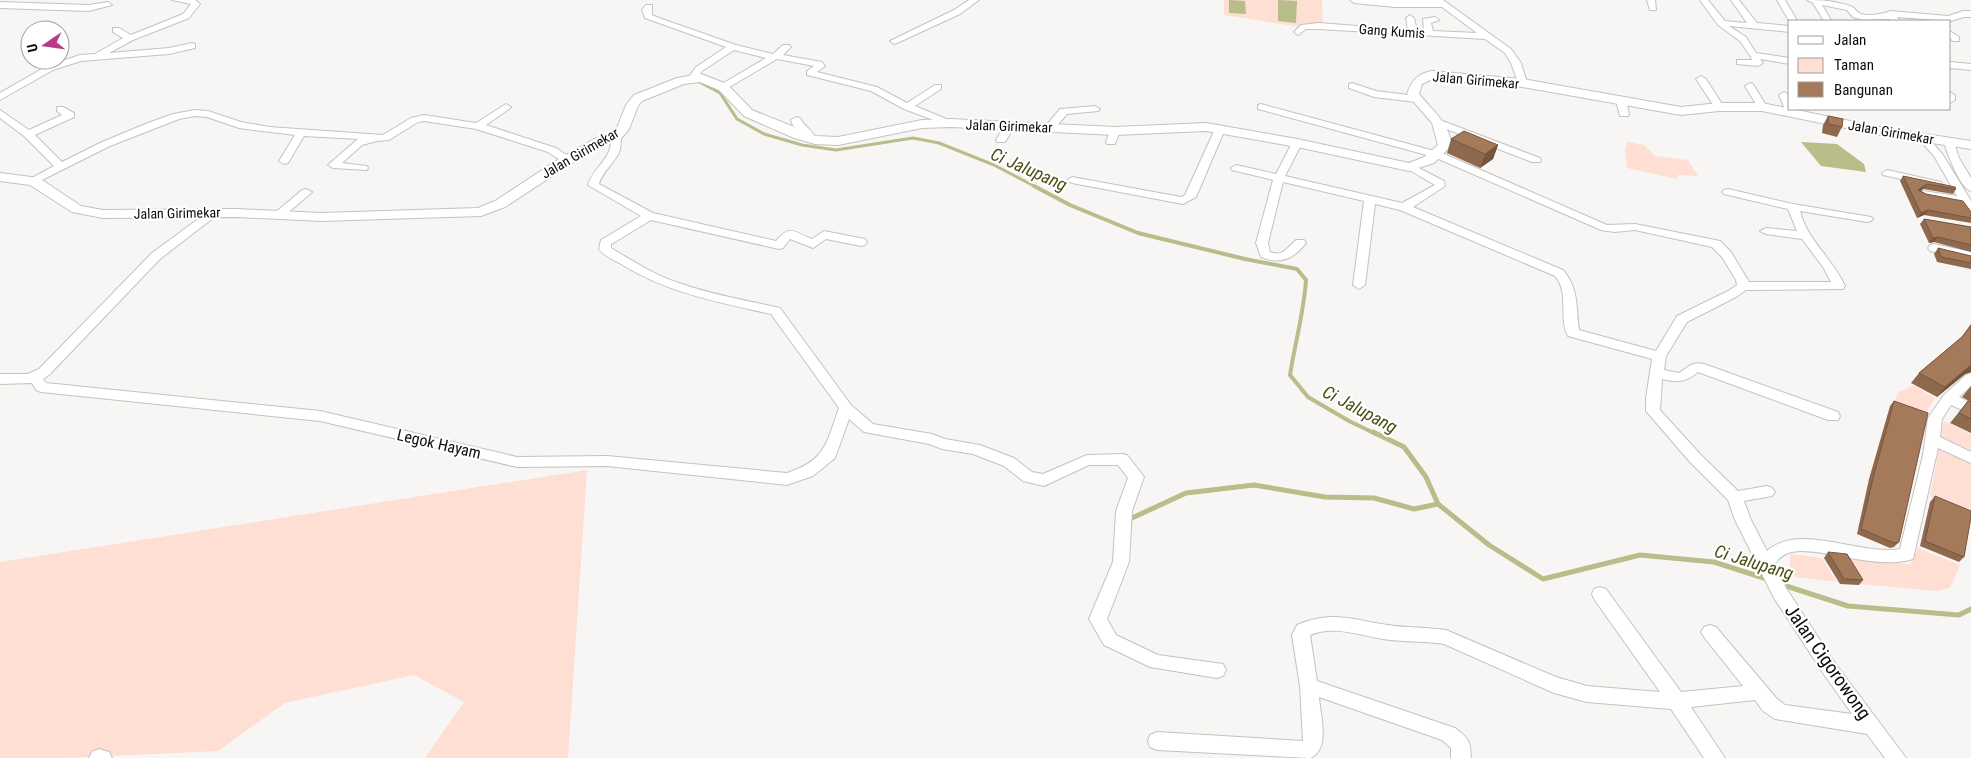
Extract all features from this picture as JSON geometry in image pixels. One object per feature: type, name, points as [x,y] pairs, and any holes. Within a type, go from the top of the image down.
[{"type":"street","points":[[176,0],[198,1]]},
{"type":"street","points":[[894,41],[958,12],[975,0]]},
{"type":"street","points":[[1354,0],[1440,2],[1489,36],[1512,57],[1516,63],[1522,83]]},
{"type":"street","points":[[1704,0],[1721,23],[1743,38],[1758,63],[1740,62]]},
{"type":"street","points":[[1736,0],[1754,26]]},
{"type":"street","points":[[1781,0],[1792,19]]},
{"type":"street","points":[[97,57],[130,38],[186,16],[198,1]]},
{"type":"street","points":[[1813,1],[1851,4],[1869,8],[1892,17]]},
{"type":"street","points":[[1813,1],[1827,20]]},
{"type":"street","points":[[0,5],[41,4],[89,8],[108,5]]},
{"type":"street","points":[[1851,4],[1856,15],[1863,17],[1932,20],[1954,19],[1967,14]]},
{"type":"street","points":[[1951,6],[1967,14]]},
{"type":"street","points":[[649,7],[646,10],[648,16],[656,20],[733,47],[819,64],[820,66],[810,73],[874,89],[907,106],[951,123]]},
{"type":"street","points":[[1410,18],[1412,33]]},
{"type":"street","points":[[1429,34],[1426,21],[1435,20]]},
{"type":"street","points":[[1721,23],[1788,29]]},
{"type":"street","name":"Gang Kumis","points":[[1298,32],[1304,27],[1319,26],[1429,34],[1489,36]]},
{"type":"street","points":[[116,30],[130,38]]},
{"type":"street","points":[[0,98],[50,68],[80,58],[170,51],[192,46]]},
{"type":"street","points":[[693,78],[699,68],[733,47]]},
{"type":"street","points":[[723,87],[775,56],[786,47]]},
{"type":"street","points":[[1753,56],[1788,59]]},
{"type":"street","points":[[1951,65],[1971,67]]},
{"type":"street","name":"Jalan Girimekar","points":[[1440,123],[1416,98],[1413,91],[1417,82],[1424,77],[1470,77],[1522,83],[1681,111],[1719,107],[1762,107],[1923,138],[1971,145]]},
{"type":"street","name":"Jalan Girimekar","points":[[0,177],[34,181],[77,210],[87,213],[280,214],[321,217],[453,215],[481,212],[500,204],[540,176],[599,142],[615,137],[623,129],[632,105],[638,98],[693,78],[711,81],[723,87],[748,113],[810,138],[838,141],[922,124],[951,123],[1009,127],[1050,127],[1113,136],[1197,127],[1220,129],[1297,143],[1409,167]]},
{"type":"street","points":[[1701,79],[1719,107]]},
{"type":"street","points":[[1352,86],[1374,94],[1416,98]]},
{"type":"street","points":[[1750,86],[1762,107]]},
{"type":"street","points":[[907,106],[938,87]]},
{"type":"street","points":[[1784,95],[1788,105]]},
{"type":"street","points":[[1621,101],[1624,114]]},
{"type":"street","points":[[478,126],[506,107]]},
{"type":"street","points":[[1261,107],[1438,154],[1605,228],[1635,227],[1716,244],[1727,255],[1742,280],[1743,286]]},
{"type":"street","points":[[28,134],[70,115],[60,109]]},
{"type":"street","points":[[1050,127],[1064,111],[1095,109]]},
{"type":"street","points":[[0,113],[28,134],[61,167]]},
{"type":"street","points":[[34,181],[106,144],[152,125],[188,114],[208,114],[239,125],[269,130],[385,138]]},
{"type":"street","points":[[364,168],[332,165],[359,142],[385,138],[415,120],[424,118],[438,118],[478,126],[552,150],[567,160]]},
{"type":"street","points":[[796,120],[797,124],[809,133],[810,138]]},
{"type":"street","points":[[1409,167],[1420,166],[1438,154],[1445,145],[1444,131],[1440,123]]},
{"type":"street","points":[[1440,123],[1536,160]]},
{"type":"street","points":[[1002,140],[1009,127]]},
{"type":"street","points":[[1072,180],[1183,201],[1190,197],[1220,129]]},
{"type":"street","points":[[284,161],[293,143],[302,133]]},
{"type":"street","points":[[615,137],[617,145],[614,154],[597,174],[593,186],[649,216],[779,245],[788,234],[813,244],[824,234],[861,242]]},
{"type":"street","points":[[1923,138],[1938,155],[1968,206]]},
{"type":"street","points":[[1949,142],[1954,158],[1971,188]]},
{"type":"street","points":[[1297,143],[1279,178],[1262,243],[1263,251],[1274,258],[1287,257],[1300,243]]},
{"type":"street","points":[[1404,207],[1440,186],[1440,183],[1409,167]]},
{"type":"street","points":[[1236,168],[1404,207],[1561,274],[1564,278],[1570,302],[1572,332],[1659,356],[1682,319],[1732,294],[1743,286],[1839,286],[1806,236],[1794,215],[1793,207]]},
{"type":"street","points":[[1887,173],[1958,188]]},
{"type":"street","points":[[280,214],[306,192]]},
{"type":"street","points":[[1728,192],[1793,207],[1867,219]]},
{"type":"street","points":[[1923,194],[1968,206]]},
{"type":"street","points":[[1359,285],[1370,200]]},
{"type":"street","points":[[0,379],[36,378],[51,365],[80,332],[156,256],[213,213]]},
{"type":"street","points":[[649,216],[638,226],[605,243],[605,249],[659,281],[690,291],[775,311],[846,408],[869,428],[932,439],[942,444],[976,449],[1009,462],[1028,477],[1044,480],[1087,460],[1122,459],[1136,477],[1124,511],[1121,562],[1098,620],[1110,640],[1156,662],[1217,670]]},
{"type":"street","points":[[1766,231],[1806,236]]},
{"type":"street","points":[[1934,248],[1971,256]]},
{"type":"street","name":"Jalan Cigorowong","points":[[1659,356],[1658,373],[1651,402],[1653,410],[1695,458],[1735,497],[1743,520],[1766,562],[1780,593],[1829,668],[1896,758]]},
{"type":"street","points":[[1658,373],[1679,377],[1684,376],[1693,368],[1699,367],[1833,416]]},
{"type":"street","name":"Legok Hayam","points":[[36,378],[41,387],[320,416],[518,462],[606,462],[787,479],[808,472],[830,454],[846,408]]},
{"type":"street","points":[[1766,562],[1781,549],[1798,545],[1872,556],[1898,557],[1907,554],[1930,455],[1936,418],[1950,398],[1971,378]]},
{"type":"street","points":[[1950,398],[1971,408]]},
{"type":"street","points":[[1932,439],[1971,458]]},
{"type":"street","points":[[1735,497],[1767,492]]},
{"type":"street","points":[[1600,594],[1644,653],[1715,758]]},
{"type":"street","points":[[1157,741],[1275,753],[1305,751],[1310,748],[1312,744],[1309,686],[1301,635],[1303,630],[1315,625],[1334,623],[1390,633],[1427,634],[1446,637],[1554,685],[1587,694],[1675,701],[1759,692]]},
{"type":"street","points":[[1710,632],[1770,705],[1782,713],[1829,718],[1872,726]]},
{"type":"street","points":[[1309,686],[1448,734],[1461,744],[1461,758]]},
{"type":"green space","points":[[1224,0],[1322,0],[1323,24],[1301,27],[1224,15]]},
{"type":"green space","points":[[1627,142],[1644,145],[1655,156],[1688,160],[1698,176],[1678,175],[1677,179],[1627,168],[1625,153]]},
{"type":"green space","points":[[1913,385],[1935,398],[1923,417],[1893,403],[1899,392]]},
{"type":"green space","points":[[1944,421],[1971,434],[1971,454],[1941,438]]},
{"type":"green space","points":[[1939,448],[1971,464],[1971,514],[1930,496]]},
{"type":"green space","points":[[587,470],[568,758],[425,758],[464,702],[414,675],[285,703],[218,751],[68,758],[0,758],[0,562]]},
{"type":"green space","points":[[1918,548],[1960,565],[1950,588],[1936,591],[1859,584],[1845,559],[1910,564]]},
{"type":"green space","points":[[1790,554],[1822,558],[1837,582],[1795,577],[1790,570]]},
{"type":"shaded area","points":[[1229,0],[1245,1],[1246,14],[1229,13]]},
{"type":"shaded area","points":[[1278,0],[1297,1],[1296,23],[1278,21]]},
{"type":"shaded area","points":[[1801,142],[1837,144],[1864,164],[1866,172],[1821,166]]},
{"type":"building","points":[[1828,116],[1843,119],[1842,127],[1828,124]]},
{"type":"building","points":[[1464,131],[1498,145],[1485,154],[1451,139]]},
{"type":"building","points":[[1903,176],[1955,187],[1956,189],[1927,184],[1918,190],[1926,194],[1963,201],[1971,212],[1971,218],[1928,210],[1921,213]]},
{"type":"building","points":[[1924,219],[1971,227],[1971,245],[1938,237],[1933,238]]},
{"type":"building","points":[[1938,248],[1971,256],[1971,263],[1941,257]]},
{"type":"building","points":[[1971,325],[1971,365],[1945,387],[1919,373],[1963,336]]},
{"type":"building","points":[[1894,401],[1928,413],[1899,542],[1894,543],[1861,529]]},
{"type":"building","points":[[1968,401],[1971,402],[1971,419],[1959,413]]},
{"type":"building","points":[[1935,496],[1971,511],[1964,557],[1925,541]]},
{"type":"building","points":[[1828,552],[1847,554],[1863,580],[1844,579]]},
{"type":"waterway","name":"Ci Jalupang","points":[[696,80],[720,93],[737,119],[764,134],[802,145],[836,150],[913,138],[939,143],[994,165],[1036,187]]},
{"type":"waterway","name":"Ci Jalupang","points":[[1034,186],[1070,205],[1138,233],[1245,259],[1297,269],[1306,280],[1290,375],[1308,397],[1376,434]]},
{"type":"waterway","name":"Ci Jalupang","points":[[1373,432],[1404,447],[1426,477],[1438,504]]},
{"type":"waterway","points":[[1132,518],[1186,493],[1254,485],[1325,497],[1374,498],[1414,509],[1438,504]]},
{"type":"waterway","name":"Ci Jalupang","points":[[1438,504],[1489,545],[1543,579],[1640,555],[1714,562],[1770,580]]},
{"type":"waterway","name":"Ci Jalupang","points":[[1780,584],[1848,606],[1959,615],[1971,609]]}]
